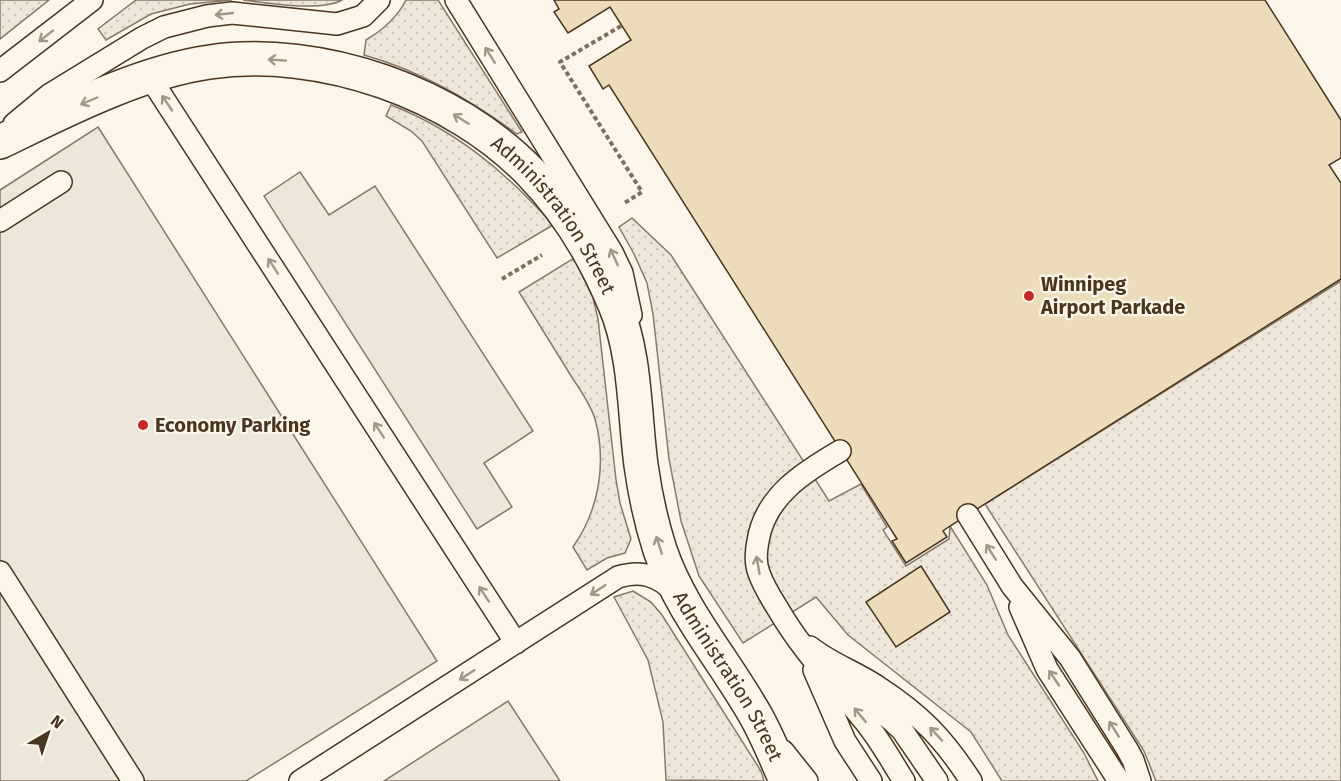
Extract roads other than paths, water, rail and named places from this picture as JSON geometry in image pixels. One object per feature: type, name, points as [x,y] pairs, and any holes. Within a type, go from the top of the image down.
[{"type":"street","name":"Administration Street","points":[[0,142],[149,76],[208,62],[233,60],[302,62],[341,69],[377,80],[411,92],[447,110],[507,151],[529,170],[560,207],[598,268],[616,307],[626,340],[632,376],[641,467],[649,514],[667,568],[684,603],[757,718],[790,779]]},
{"type":"lane","points":[[0,71],[92,0]]},
{"type":"lane","points":[[0,136],[49,95],[164,27],[207,16],[232,13],[337,24],[363,15],[379,0]]},
{"type":"lane","points":[[456,0],[612,252],[621,273],[632,315],[632,376]]},
{"type":"lane","points":[[149,76],[516,643]]},
{"type":"lane","points":[[0,221],[62,182]]},
{"type":"lane","points":[[840,451],[810,468],[778,497],[759,530],[756,552],[758,572],[785,621],[863,718],[904,781]]},
{"type":"lane","points":[[968,515],[1009,582],[1070,658],[1127,749],[1140,781]]},
{"type":"lane","points":[[0,572],[133,781]]},
{"type":"lane","points":[[300,781],[618,577],[630,573],[641,573],[663,581],[684,603]]},
{"type":"lane","points":[[1009,582],[1047,669],[1119,781]]},
{"type":"lane","points":[[814,655],[844,741],[871,781]]},
{"type":"lane","points":[[814,655],[902,730],[937,781]]},
{"type":"lane","points":[[814,655],[879,687],[928,725],[951,751],[971,781]]},
{"type":"place","name":"Winnipeg Airport Parkade","points":[[1029,296]]},
{"type":"place","name":"Economy Parking","points":[[143,425]]}]
